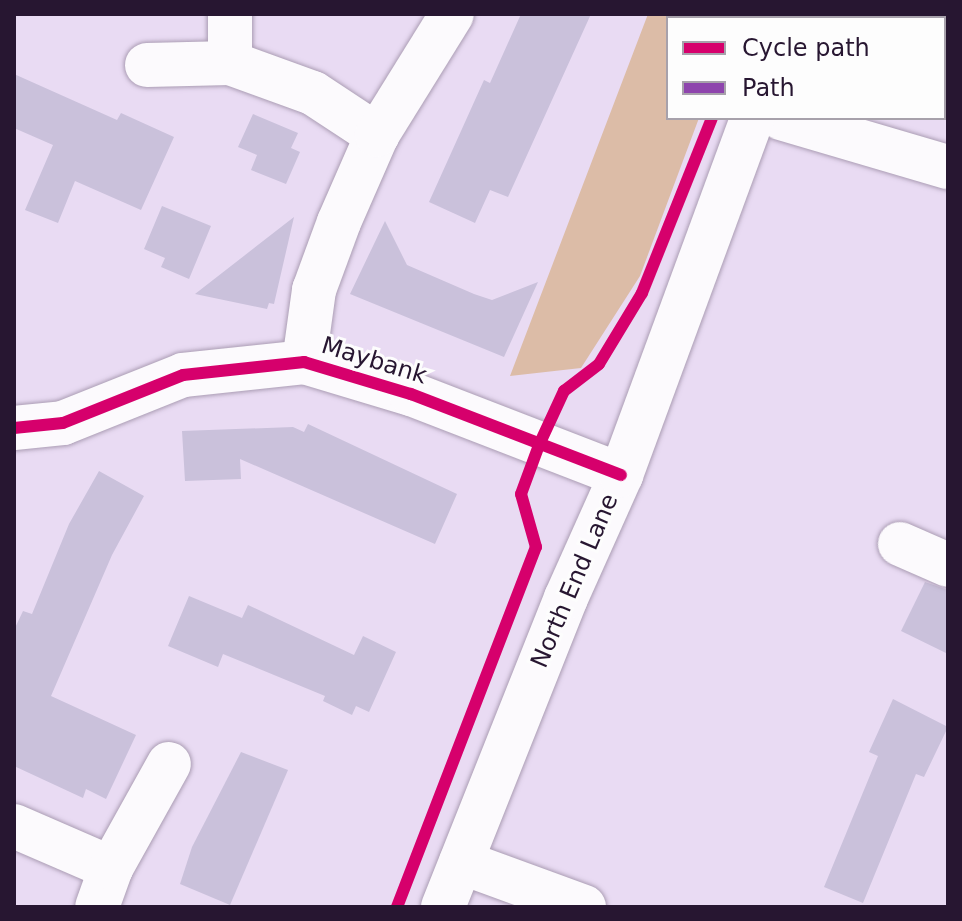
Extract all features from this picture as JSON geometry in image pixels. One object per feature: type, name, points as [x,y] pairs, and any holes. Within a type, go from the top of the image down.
[{"type":"street","points":[[230,14],[230,63]]},
{"type":"street","points":[[304,362],[314,290],[377,135],[452,14]]},
{"type":"street","points":[[147,65],[230,63],[313,93],[377,135]]},
{"type":"street","name":"North End Lane","points":[[443,907],[556,623],[621,475],[751,120]]},
{"type":"street","points":[[788,120],[948,167]]},
{"type":"street","name":"Maybank","points":[[16,439],[183,375],[304,362],[411,394],[621,475]]},
{"type":"street","points":[[900,544],[948,565]]},
{"type":"street","points":[[14,826],[104,887],[169,764]]},
{"type":"street","points":[[461,862],[584,907]]},
{"type":"shaded area","points":[[648,14],[739,14],[666,16],[666,120],[698,120],[640,276],[581,368],[510,376]]},
{"type":"shaded area","points":[[948,14],[946,66],[946,16],[842,16]]},
{"type":"building","points":[[521,14],[591,14],[508,197],[490,190],[475,223],[429,202],[484,80],[490,83]]},
{"type":"building","points":[[14,74],[117,120],[121,113],[174,137],[141,210],[75,181],[58,223],[25,210],[53,145],[14,128]]},
{"type":"building","points":[[253,114],[298,133],[291,148],[300,152],[286,184],[251,170],[257,155],[238,147]]},
{"type":"building","points":[[162,206],[211,226],[189,279],[161,267],[165,258],[144,249]]},
{"type":"building","points":[[294,217],[274,304],[269,303],[267,309],[195,294]]},
{"type":"building","points":[[385,221],[407,265],[474,294],[492,300],[538,282],[504,357],[350,294]]},
{"type":"building","points":[[308,424],[457,494],[435,544],[240,459],[241,479],[185,481],[182,431],[293,427],[304,432]]},
{"type":"building","points":[[99,471],[144,496],[112,555],[51,696],[136,735],[106,799],[86,789],[83,798],[14,766],[14,630],[23,611],[32,614],[69,524]]},
{"type":"building","points":[[925,582],[948,590],[948,654],[901,631]]},
{"type":"building","points":[[189,596],[242,618],[248,605],[354,655],[363,636],[396,652],[369,712],[356,706],[352,715],[323,701],[325,696],[223,654],[218,667],[168,646]]},
{"type":"building","points":[[893,699],[948,727],[924,777],[916,774],[863,903],[824,887],[878,756],[869,752]]},
{"type":"building","points":[[241,752],[288,770],[230,905],[180,884],[192,847]]},
{"type":"cycle path","points":[[397,907],[536,547],[521,494],[539,445],[564,391],[599,364],[642,293],[711,120]]},
{"type":"cycle path","points":[[14,428],[63,423],[183,375],[304,362],[411,394],[621,475]]}]
